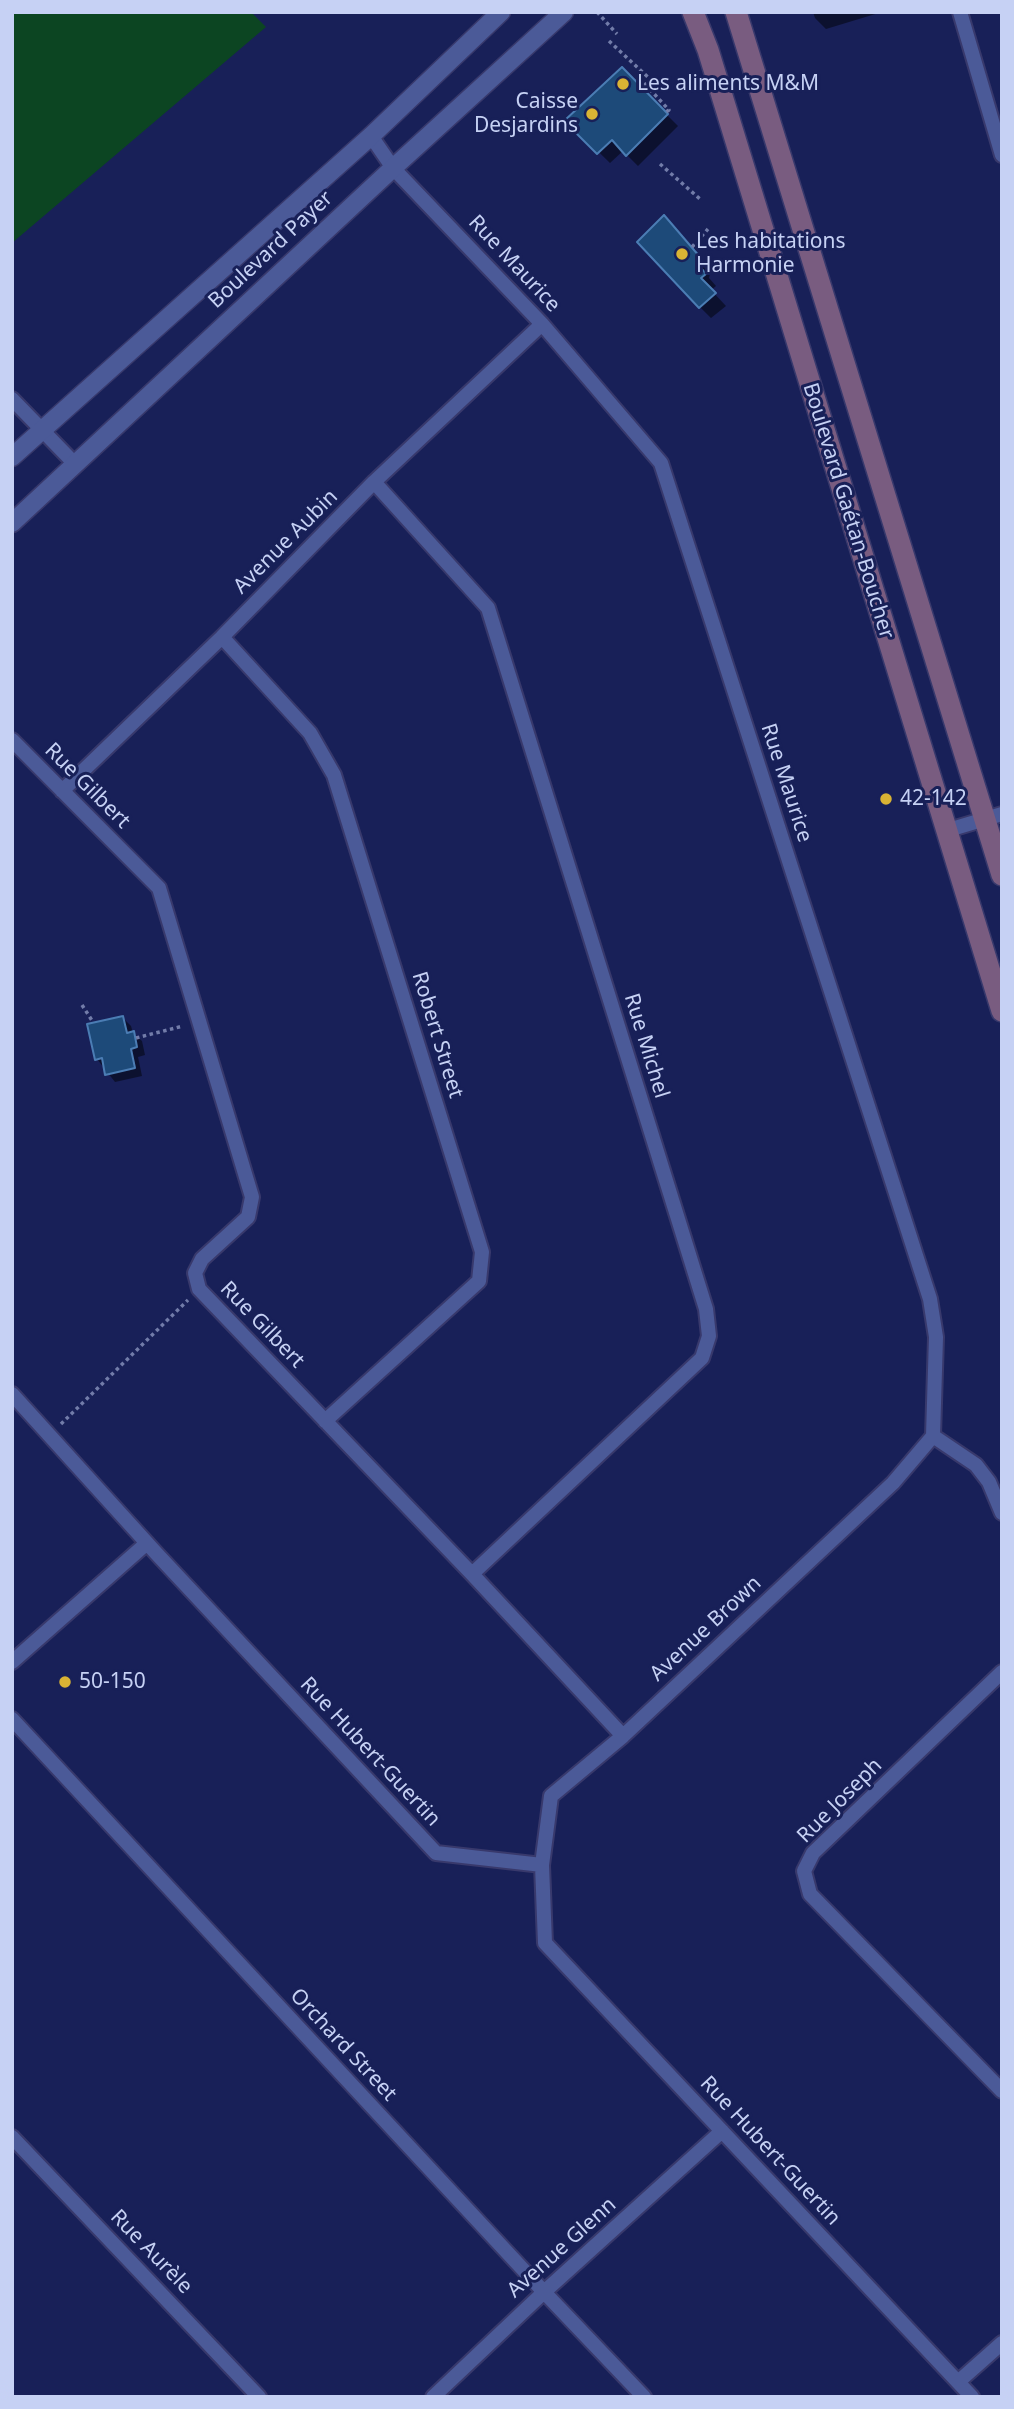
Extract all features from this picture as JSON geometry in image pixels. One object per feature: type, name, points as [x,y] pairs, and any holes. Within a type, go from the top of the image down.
[{"type":"main road","name":"Boulevard Gaétan-Boucher","points":[[736,12],[828,313],[993,817],[1002,875]]},
{"type":"main road","name":"Boulevard Gaétan-Boucher","points":[[692,15],[712,63],[1002,1011]]},
{"type":"main road","points":[[792,324],[828,313]]},
{"type":"street","name":"Boulevard Payer","points":[[12,457],[371,136],[500,12]]},
{"type":"street","name":"Boulevard Payer","points":[[12,523],[564,12]]},
{"type":"street","points":[[960,12],[1002,155]]},
{"type":"street","name":"Rue Maurice","points":[[371,136],[393,168],[542,324],[661,463],[930,1299],[936,1337],[933,1436]]},
{"type":"street","name":"Avenue Aubin","points":[[62,791],[222,637],[374,482],[542,324]]},
{"type":"street","points":[[12,399],[75,464]]},
{"type":"street","name":"Rue Michel","points":[[374,482],[488,608],[705,1309],[709,1336],[702,1358],[472,1574]]},
{"type":"street","name":"Robert Street","points":[[222,637],[310,733],[334,775],[482,1252],[479,1280],[325,1421]]},
{"type":"street","name":"Rue Gilbert","points":[[12,740],[159,888],[252,1197],[248,1217],[202,1259],[195,1273],[199,1289],[623,1736]]},
{"type":"street","points":[[945,831],[993,817]]},
{"type":"street","name":"Rue Hubert-Guertin","points":[[12,1394],[436,1853],[542,1866],[545,1943],[972,2397]]},
{"type":"street","points":[[933,1436],[975,1465],[989,1482],[1002,1513]]},
{"type":"street","name":"Avenue Brown","points":[[542,1866],[551,1796],[623,1736],[893,1483],[933,1436]]},
{"type":"street","points":[[12,1662],[147,1543]]},
{"type":"street","name":"Rue Joseph","points":[[1002,1672],[813,1853],[804,1871],[810,1894],[1002,2091]]},
{"type":"street","name":"Orchard Street","points":[[12,1719],[644,2397]]},
{"type":"street","name":"Avenue Glenn","points":[[433,2397],[722,2131]]},
{"type":"street","name":"Rue Aurèle","points":[[12,2137],[260,2397]]},
{"type":"street","points":[[958,2382],[1002,2343]]},
{"type":"path","points":[[597,12],[617,34]]},
{"type":"path","points":[[609,41],[651,80],[643,85],[669,110],[666,112]]},
{"type":"path","points":[[660,164],[701,199]]},
{"type":"path","points":[[692,247],[708,229]]},
{"type":"path","points":[[82,1006],[93,1022]]},
{"type":"path","points":[[136,1038],[199,1022]]},
{"type":"path","points":[[50,1436],[199,1289]]},
{"type":"green space","points":[[12,12],[251,12],[266,27],[12,243]]},
{"type":"building","points":[[622,67],[668,114],[626,156],[612,140],[597,154],[564,121]]},
{"type":"building","points":[[664,215],[700,257],[699,265],[706,274],[701,278],[716,293],[699,308],[637,242]]},
{"type":"building","points":[[123,1016],[127,1033],[134,1031],[137,1047],[131,1049],[135,1068],[105,1075],[102,1058],[95,1060],[87,1024]]},
{"type":"place","name":"Les aliments M&M","points":[[623,84]]},
{"type":"place","name":"Caisse Desjardins","points":[[592,114]]},
{"type":"place","name":"Les habitations Harmonie","points":[[682,254]]},
{"type":"place","name":"42-142","points":[[886,799]]},
{"type":"place","name":"50-150","points":[[65,1682]]}]
